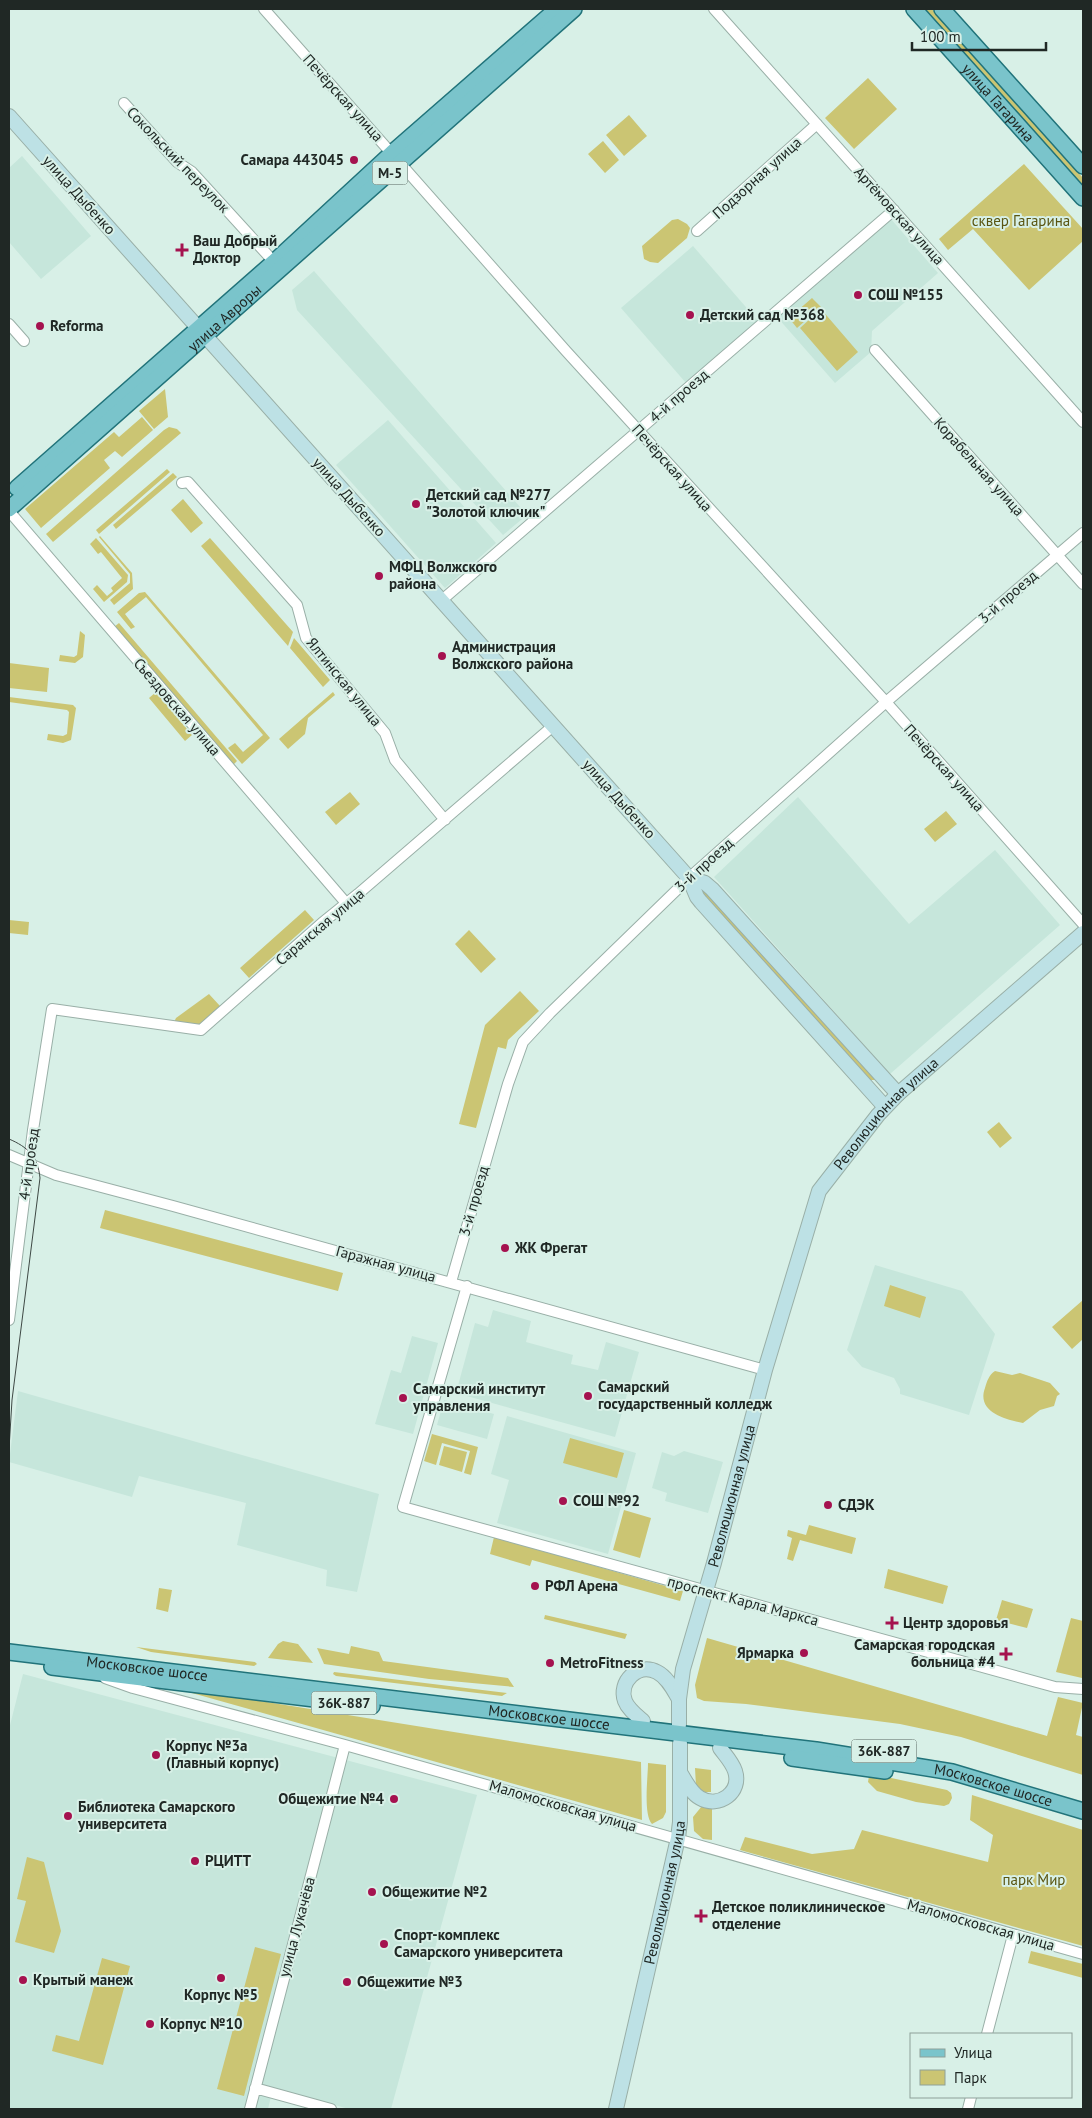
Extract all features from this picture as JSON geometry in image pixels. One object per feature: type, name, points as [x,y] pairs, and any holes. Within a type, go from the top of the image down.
[{"type":"main road","name":"улица Авроры","points":[[9,495],[202,331],[396,158],[557,9]]},
{"type":"main road","name":"улица Авроры","points":[[9,510],[274,262],[574,9]]},
{"type":"main road","name":"улица Гагарина","points":[[914,9],[1083,198]]},
{"type":"main road","name":"улица Гагарина","points":[[942,9],[1083,166]]},
{"type":"main road","name":"улица Дыбенко","points":[[9,116],[689,878],[898,1094]]},
{"type":"main road","name":"улица Дыбенко","points":[[700,888],[701,902],[885,1107]]},
{"type":"main road","name":"Революционная улица","points":[[616,2109],[678,1838],[680,1822],[679,1699],[683,1668],[766,1370],[819,1191],[832,1172],[885,1107],[898,1094],[1083,933]]},
{"type":"main road","name":"Московское шоссе","points":[[9,1644],[330,1682],[647,1726],[680,1734],[720,1748],[901,1773],[954,1784],[1083,1820]]},
{"type":"main road","name":"Московское шоссе","points":[[9,1652],[501,1713],[647,1726]]},
{"type":"main road","name":"Московское шоссе","points":[[9,1661],[86,1672],[709,1737],[816,1750],[952,1772],[1083,1811]]},
{"type":"main road","points":[[647,1726],[630,1709],[624,1697],[624,1686],[634,1673],[642,1669],[657,1672],[679,1699]]},
{"type":"main road","name":"Московское шоссе","points":[[680,1734],[924,1757],[1083,1802]]},
{"type":"main road","points":[[680,1773],[688,1786],[700,1798],[715,1802],[726,1799],[735,1787],[736,1773],[720,1748],[709,1737]]},
{"type":"street","name":"Печёрская улица","points":[[264,9],[639,431],[886,702],[1083,924]]},
{"type":"street","name":"Артёмовская улица","points":[[714,9],[1083,422]]},
{"type":"street","name":"Сокольский переулок","points":[[124,103],[177,162],[192,172],[274,262]]},
{"type":"street","name":"Подзорная улица","points":[[697,231],[817,124]]},
{"type":"street","name":"4-й проезд","points":[[442,600],[894,210]]},
{"type":"street","points":[[9,324],[24,341]]},
{"type":"street","name":"Корабельная улица","points":[[875,350],[1083,584]]},
{"type":"street","name":"Ялтинская улица","points":[[182,483],[188,482],[298,605],[306,638],[385,732],[395,760],[445,820]]},
{"type":"street","name":"Съездовская улица","points":[[9,510],[346,903]]},
{"type":"street","name":"3-й проезд","points":[[451,1282],[508,1084],[523,1042],[550,1013],[689,878],[886,702],[1083,533]]},
{"type":"street","name":"Саранская улица","points":[[52,1009],[201,1030],[553,726]]},
{"type":"street","name":"4-й проезд","points":[[9,1320],[29,1164],[52,1009]]},
{"type":"street","name":"Гаражная улица","points":[[9,1155],[56,1175],[467,1286],[766,1370]]},
{"type":"street","name":"проспект Карла Маркса","points":[[467,1286],[403,1506],[705,1592],[1055,1687],[1083,1689]]},
{"type":"street","name":"Маломосковская улица","points":[[44,1656],[133,1688],[678,1838],[1083,1954]]},
{"type":"street","name":"улица Лукачёва","points":[[250,2109],[345,1745]]},
{"type":"street","points":[[987,2033],[1013,1935]]},
{"type":"street","points":[[255,2088],[331,2109]]},
{"type":"shaded area","points":[[22,156],[91,236],[41,279],[9,242],[9,168]]},
{"type":"shaded area","name":"СОШ №155","points":[[890,218],[938,273],[872,331],[871,352],[835,383],[777,317]]},
{"type":"shaded area","name":"Детский сад №368","points":[[693,246],[758,321],[686,383],[621,308]]},
{"type":"shaded area","points":[[314,271],[527,515],[503,535],[297,310],[292,290]]},
{"type":"shaded area","name":"Детский сад №277 \"Золотой ключик\"","points":[[388,420],[496,543],[445,588],[336,465]]},
{"type":"shaded area","points":[[798,797],[909,924],[995,850],[1060,925],[890,1074],[714,877]]},
{"type":"shaded area","points":[[875,1265],[962,1291],[995,1334],[969,1415],[900,1394],[900,1389],[894,1378],[862,1367],[847,1350]]},
{"type":"shaded area","points":[[493,1310],[531,1321],[526,1342],[573,1355],[571,1364],[598,1370],[606,1342],[639,1352],[615,1437],[456,1393],[475,1323],[488,1327]]},
{"type":"shaded area","name":"Самарский институт управления","points":[[412,1336],[438,1343],[413,1434],[375,1424],[391,1370],[401,1373]]},
{"type":"shaded area","points":[[18,1391],[379,1494],[357,1592],[326,1586],[327,1570],[237,1545],[246,1503],[139,1476],[132,1497],[9,1462]]},
{"type":"shaded area","points":[[444,1400],[494,1414],[487,1439],[437,1425]]},
{"type":"shaded area","name":"СОШ №92","points":[[507,1416],[636,1453],[608,1554],[497,1523],[509,1480],[491,1474]]},
{"type":"shaded area","points":[[684,1451],[723,1462],[708,1513],[665,1501],[667,1493],[652,1488],[662,1452],[674,1456]]},
{"type":"shaded area","points":[[23,1674],[477,1795],[391,2109],[349,2109],[273,2088],[268,2109],[9,2109],[9,1729]]},
{"type":"green space","points":[[922,9],[932,9],[1083,178],[1083,189]]},
{"type":"green space","points":[[868,78],[897,109],[854,149],[825,118]]},
{"type":"green space","points":[[629,115],[647,136],[624,156],[606,135]]},
{"type":"green space","points":[[603,141],[619,160],[605,173],[588,154]]},
{"type":"green space","name":"сквер Гагарина","points":[[1024,164],[1083,229],[1083,241],[1029,290],[973,229],[948,250],[939,239]]},
{"type":"green space","points":[[678,219],[690,228],[687,238],[658,263],[644,259],[642,246],[672,220]]},
{"type":"green space","points":[[812,298],[821,307],[797,328],[789,318]]},
{"type":"green space","points":[[821,309],[858,352],[837,371],[800,328]]},
{"type":"green space","points":[[165,389],[168,417],[154,429],[139,411]]},
{"type":"green space","points":[[142,417],[153,430],[122,457],[115,451],[104,460],[110,468],[41,528],[25,509],[114,432],[119,437]]},
{"type":"green space","points":[[169,427],[177,429],[181,433],[53,542],[46,534]]},
{"type":"green space","points":[[167,469],[170,472],[99,534],[96,530]]},
{"type":"green space","points":[[173,473],[177,477],[116,529],[113,525]]},
{"type":"green space","points":[[183,499],[203,523],[191,533],[171,510]]},
{"type":"green space","points":[[100,536],[132,573],[133,589],[114,605],[110,600],[130,583],[130,574]]},
{"type":"green space","points":[[96,538],[128,575],[127,582],[104,602],[93,589],[97,585],[107,596],[113,591],[111,588],[122,578],[101,552],[98,554],[90,544]]},
{"type":"green space","points":[[210,538],[293,632],[288,646],[201,546]]},
{"type":"green space","points":[[145,592],[270,738],[242,764],[228,748],[235,743],[243,752],[263,735],[146,597],[125,614],[135,627],[131,629],[117,612],[139,593]]},
{"type":"green space","points":[[119,623],[237,761],[230,768],[114,627]]},
{"type":"green space","points":[[80,631],[85,635],[83,657],[75,663],[59,661],[60,655],[74,657],[77,655]]},
{"type":"green space","points":[[294,638],[330,680],[323,687],[290,648]]},
{"type":"green space","points":[[9,663],[49,668],[47,692],[9,688]]},
{"type":"green space","points":[[156,692],[192,735],[185,741],[149,698]]},
{"type":"green space","points":[[333,692],[335,695],[308,718],[305,734],[288,749],[279,739]]},
{"type":"green space","points":[[9,697],[73,705],[76,708],[71,740],[63,743],[47,740],[48,734],[63,736],[67,734],[69,712],[67,710],[9,702]]},
{"type":"green space","points":[[350,792],[360,804],[336,825],[325,812]]},
{"type":"green space","points":[[946,811],[957,824],[935,842],[924,829]]},
{"type":"green space","points":[[701,889],[704,889],[875,1078],[874,1080],[869,1080],[700,892]]},
{"type":"green space","points":[[305,910],[314,920],[249,978],[240,968]]},
{"type":"green space","points":[[9,920],[29,922],[28,935],[9,933]]},
{"type":"green space","points":[[469,930],[496,959],[481,973],[455,944]]},
{"type":"green space","points":[[520,991],[539,1011],[508,1040],[506,1049],[498,1047],[476,1128],[459,1124],[485,1025]]},
{"type":"green space","points":[[209,994],[220,1006],[199,1026],[174,1022],[176,1018]]},
{"type":"green space","points":[[999,1122],[1012,1138],[1000,1148],[987,1132]]},
{"type":"green space","points":[[105,1210],[343,1273],[338,1291],[100,1228]]},
{"type":"green space","points":[[890,1285],[926,1297],[920,1318],[884,1306]]},
{"type":"green space","points":[[1083,1300],[1083,1339],[1072,1349],[1052,1327]]},
{"type":"green space","points":[[995,1371],[1012,1375],[1020,1373],[1050,1383],[1060,1394],[1057,1396],[1054,1406],[1040,1410],[1023,1423],[1009,1420],[989,1409],[983,1396],[990,1376]]},
{"type":"green space","points":[[432,1434],[478,1447],[471,1475],[464,1473],[470,1451],[442,1443],[436,1465],[424,1461]]},
{"type":"green space","points":[[570,1438],[624,1453],[617,1478],[563,1463]]},
{"type":"green space","points":[[444,1446],[467,1452],[462,1472],[439,1465]]},
{"type":"green space","points":[[624,1510],[651,1518],[640,1558],[613,1550]]},
{"type":"green space","points":[[809,1525],[856,1538],[852,1554],[800,1540],[793,1561],[787,1559],[792,1538],[787,1536],[788,1530],[806,1535]]},
{"type":"green space","points":[[494,1537],[683,1591],[680,1601],[532,1560],[530,1566],[490,1554]]},
{"type":"green space","points":[[888,1569],[948,1586],[943,1604],[884,1588]]},
{"type":"green space","points":[[159,1588],[172,1590],[168,1612],[156,1609]]},
{"type":"green space","points":[[1002,1600],[1033,1609],[1027,1628],[996,1620]]},
{"type":"green space","points":[[545,1615],[627,1634],[625,1639],[544,1619]]},
{"type":"green space","points":[[1071,1618],[1083,1621],[1082,1678],[1056,1672]]},
{"type":"green space","points":[[707,1638],[1047,1736],[1058,1697],[1083,1703],[1076,1735],[1083,1737],[1083,1775],[961,1737],[900,1724],[746,1704],[704,1701],[697,1698],[695,1685]]},
{"type":"green space","points":[[283,1641],[298,1644],[313,1663],[268,1658],[278,1644]]},
{"type":"green space","points":[[351,1646],[379,1652],[383,1661],[508,1678],[514,1687],[429,1679],[324,1664],[317,1648],[349,1654]]},
{"type":"green space","points":[[136,1647],[255,1662],[257,1664],[254,1666],[151,1652]]},
{"type":"green space","points":[[334,1672],[507,1693],[502,1696],[336,1676],[333,1674]]},
{"type":"green space","points":[[167,1686],[641,1762],[642,1820]]},
{"type":"green space","points":[[648,1763],[666,1765],[666,1812],[663,1818],[652,1824],[649,1819],[647,1804]]},
{"type":"green space","points":[[695,1768],[711,1770],[711,1792],[702,1792],[696,1786]]},
{"type":"green space","points":[[869,1776],[882,1776],[947,1790],[951,1793],[952,1798],[949,1804],[944,1806],[916,1802],[877,1791],[868,1782]]},
{"type":"green space","name":"парк Мир","points":[[972,1795],[1083,1830],[1083,1946],[740,1850],[745,1837],[812,1854],[854,1849],[862,1830],[988,1862],[993,1835],[970,1820]]},
{"type":"green space","points":[[712,1803],[712,1840],[703,1839],[694,1831],[693,1817],[702,1806]]},
{"type":"green space","points":[[27,1857],[44,1862],[61,1931],[54,1953],[15,1942],[26,1901],[17,1899]]},
{"type":"green space","points":[[255,1947],[281,1954],[244,2096],[217,2089]]},
{"type":"green space","points":[[1031,1951],[1083,1964],[1083,1978],[1028,1963]]},
{"type":"green space","points":[[102,1958],[130,1966],[103,2065],[52,2051],[56,2035],[79,2041]]},
{"type":"tram line","points":[[9,1139],[27,1149],[31,1154],[37,1164],[40,1178],[12,1400],[9,1449]]},
{"type":"place","name":"Самара 443045","points":[[354,160]]},
{"type":"place","name":"Ваш Добрый Доктор","points":[[182,250]]},
{"type":"place","name":"СОШ №155","points":[[858,295]]},
{"type":"place","name":"Детский сад №368","points":[[690,315]]},
{"type":"place","name":"Reforma","points":[[40,326]]},
{"type":"place","name":"Детский сад №277 \"Золотой ключик\"","points":[[416,504]]},
{"type":"place","name":"МФЦ Волжского района","points":[[379,576]]},
{"type":"place","name":"Администрация Волжского района","points":[[442,656]]},
{"type":"place","name":"ЖК Фрегат","points":[[505,1248]]},
{"type":"place","name":"Самарский государственный колледж","points":[[588,1396]]},
{"type":"place","name":"Самарский институт управления","points":[[403,1398]]},
{"type":"place","name":"СОШ №92","points":[[563,1501]]},
{"type":"place","name":"СДЭК","points":[[828,1505]]},
{"type":"place","name":"РФЛ Арена","points":[[535,1586]]},
{"type":"place","name":"Центр здоровья","points":[[892,1623]]},
{"type":"place","name":"Ярмарка","points":[[804,1653]]},
{"type":"place","name":"Самарская городская больница #4","points":[[1006,1654]]},
{"type":"place","name":"MetroFitness","points":[[550,1663]]},
{"type":"place","name":"Корпус №3a (Главный корпус)","points":[[156,1755]]},
{"type":"place","name":"Общежитие №4","points":[[394,1799]]},
{"type":"place","name":"Библиотека Самарского университета","points":[[68,1816]]},
{"type":"place","name":"РЦИТТ","points":[[195,1861]]},
{"type":"place","name":"Общежитие №2","points":[[372,1892]]},
{"type":"place","name":"Детское поликлиническое отделение","points":[[701,1916]]},
{"type":"place","name":"Спорт-комплекс Самарского университета","points":[[384,1944]]},
{"type":"place","name":"Корпус №5","points":[[221,1978]]},
{"type":"place","name":"Крытый манеж","points":[[23,1980]]},
{"type":"place","name":"Общежитие №3","points":[[347,1982]]},
{"type":"place","name":"Корпус №10","points":[[150,2024]]}]
